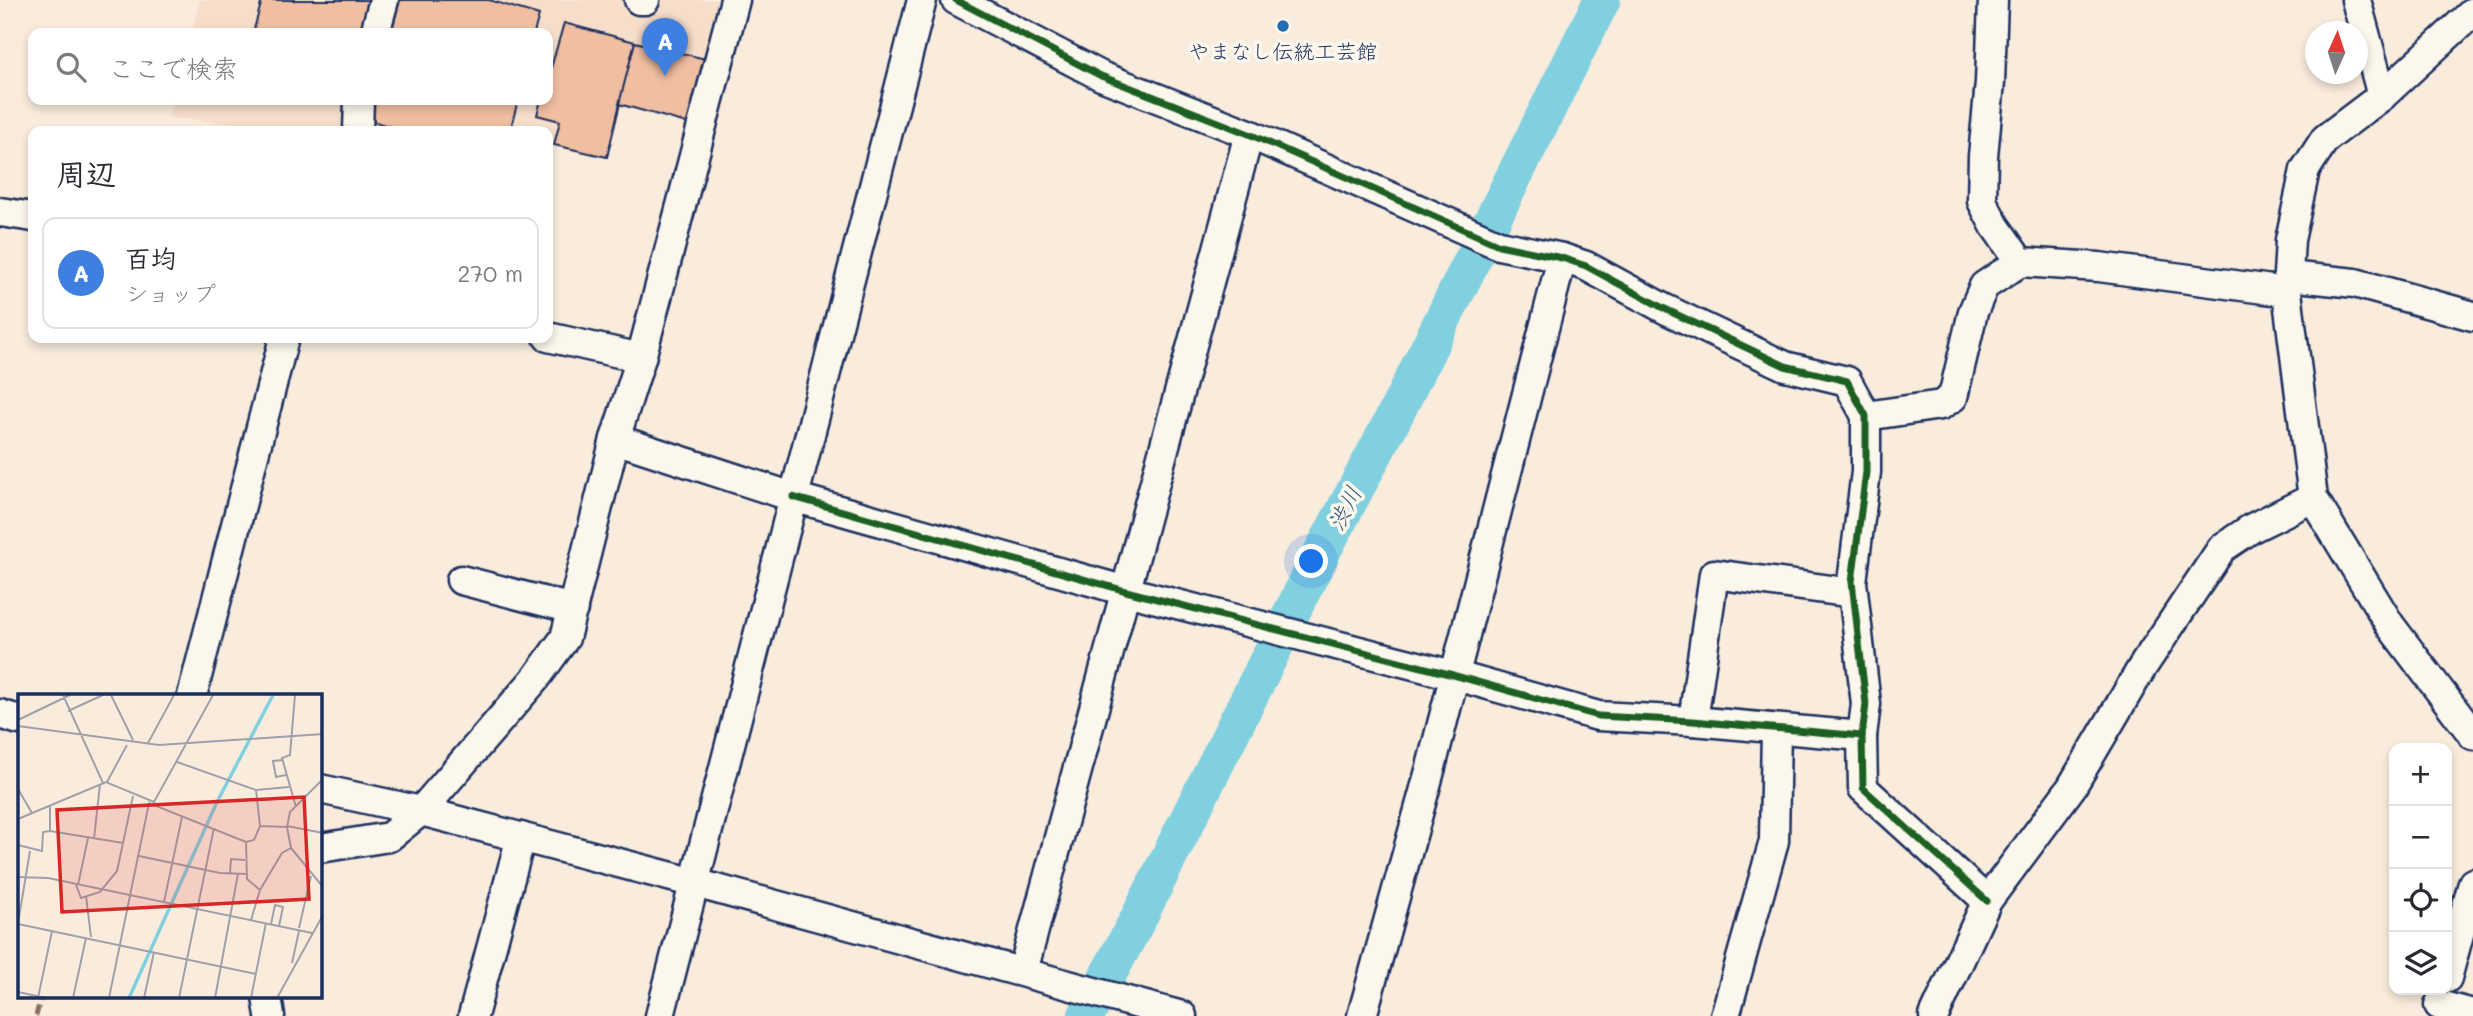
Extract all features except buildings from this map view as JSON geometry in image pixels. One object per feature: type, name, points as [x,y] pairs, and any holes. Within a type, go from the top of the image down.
[{"type":"street","points":[[376,28],[384,0]]},
{"type":"street","points":[[639,0],[645,0]]},
{"type":"street","points":[[322,848],[389,837],[421,811],[536,678],[565,638],[615,439],[641,358],[735,0]]},
{"type":"street","points":[[660,1016],[922,0]]},
{"type":"street","points":[[956,0],[1101,76],[1248,134],[1499,244],[1586,266],[1665,309],[1786,366],[1847,381],[1866,416],[1866,472],[1852,582],[1866,704],[1862,736],[1863,788],[1987,901]]},
{"type":"street","points":[[1993,0],[1982,201],[1995,226],[2020,262]]},
{"type":"street","points":[[2356,0],[2382,96]]},
{"type":"street","points":[[2473,12],[2382,96],[2325,139],[2305,170],[2290,240],[2287,284],[2313,498],[2390,625],[2473,735]]},
{"type":"street","points":[[358,126],[359,105]]},
{"type":"street","points":[[1023,971],[1248,134]]},
{"type":"street","points":[[0,212],[28,216]]},
{"type":"street","points":[[1362,1016],[1431,767],[1562,258]]},
{"type":"street","points":[[1866,416],[1941,405],[1953,397],[1973,312],[1984,286],[2020,262],[2287,284],[2355,283],[2473,316]]},
{"type":"street","points":[[553,338],[641,358]]},
{"type":"street","points":[[193,694],[283,343]]},
{"type":"street","points":[[615,439],[793,497],[1126,591],[1453,675],[1598,716],[1693,721],[1862,736]]},
{"type":"street","points":[[1934,1016],[1987,901],[2071,788],[2143,666],[2222,548],[2252,528],[2313,498]]},
{"type":"street","points":[[1693,721],[1714,574],[1853,593]]},
{"type":"street","points":[[461,580],[573,608]]},
{"type":"street","points":[[0,714],[18,720]]},
{"type":"street","points":[[1725,1016],[1774,841],[1776,729]]},
{"type":"street","points":[[322,789],[421,811],[695,883],[1182,1016]]},
{"type":"street","points":[[473,1016],[521,838]]},
{"type":"street","points":[[2452,960],[2473,883]]},
{"type":"street","points":[[267,998],[270,1016]]},
{"type":"street","points":[[2440,1004],[2473,1014]]},
{"type":"shaded area","points":[[200,0],[731,0],[697,126],[619,105],[607,157],[553,144],[553,126],[270,126],[168,118],[172,105],[553,105],[553,28],[192,28]]},
{"type":"waterway","name":"渋川","points":[[1086,1016],[1139,917],[1321,554],[1394,417],[1602,0]]},
{"type":"marked path","points":[[36,1016],[41,998]]},
{"type":"cycle path","points":[[956,0],[1101,76],[1249,134],[1499,245],[1562,258],[1586,266],[1665,309],[1785,366],[1847,381],[1866,416],[1866,472],[1852,582],[1866,704],[1862,736],[1863,788],[1987,901]]},
{"type":"cycle path","points":[[793,497],[1126,591],[1453,675],[1598,716],[1693,721],[1862,736]]},
{"type":"place","name":"やまなし伝統工芸館","points":[[1283,26]]},
{"type":"place","name":"百均","points":[[665,76]]}]
